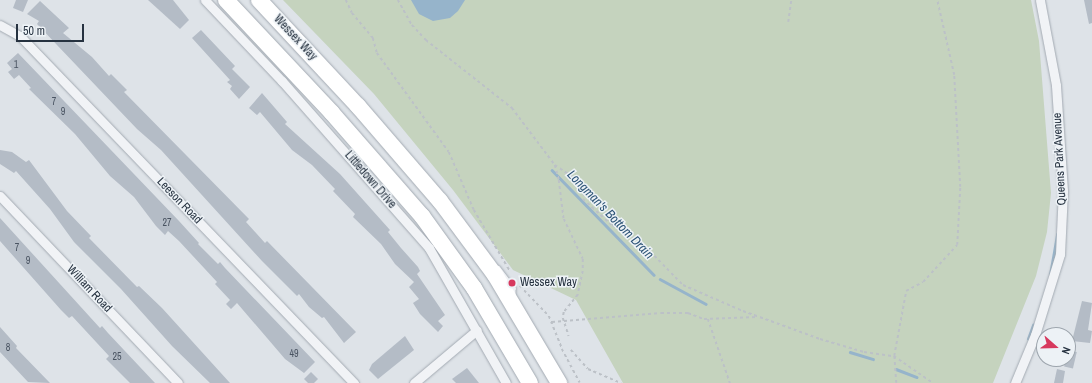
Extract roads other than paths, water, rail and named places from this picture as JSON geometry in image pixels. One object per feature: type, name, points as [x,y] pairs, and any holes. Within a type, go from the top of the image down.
[{"type":"highway","name":"Wessex Way","points":[[226,0],[332,113],[422,216],[474,288],[516,358],[526,382]]},
{"type":"highway","name":"Wessex Way","points":[[259,0],[401,154],[481,254],[513,304],[559,383]]},
{"type":"street","name":"Littledown Drive","points":[[205,0],[282,81],[429,248],[506,383]]},
{"type":"street","name":"Queens Park Avenue","points":[[1015,383],[1035,335],[1060,254],[1063,191],[1056,85],[1040,0]]},
{"type":"street","name":"Leeson Road","points":[[0,25],[20,36],[354,383]]},
{"type":"street","name":"William Road","points":[[0,196],[178,383]]},
{"type":"street","points":[[414,383],[477,330]]},
{"type":"water","points":[[411,0],[465,0],[458,11],[450,18],[433,21],[419,14]]},
{"type":"waterway","name":"Longman's Bottom Drain","points":[[552,170],[654,275]]},
{"type":"waterway","points":[[1050,275],[1057,235]]},
{"type":"waterway","name":"Longman's Bottom Drain","points":[[660,279],[706,304]]},
{"type":"waterway","points":[[1028,339],[1033,325]]},
{"type":"waterway","name":"Longman's Bottom Drain","points":[[850,352],[873,359]]},
{"type":"waterway","name":"Longman's Bottom Drain","points":[[896,369],[917,377]]},
{"type":"place","name":"Wessex Way","points":[[512,283]]}]
